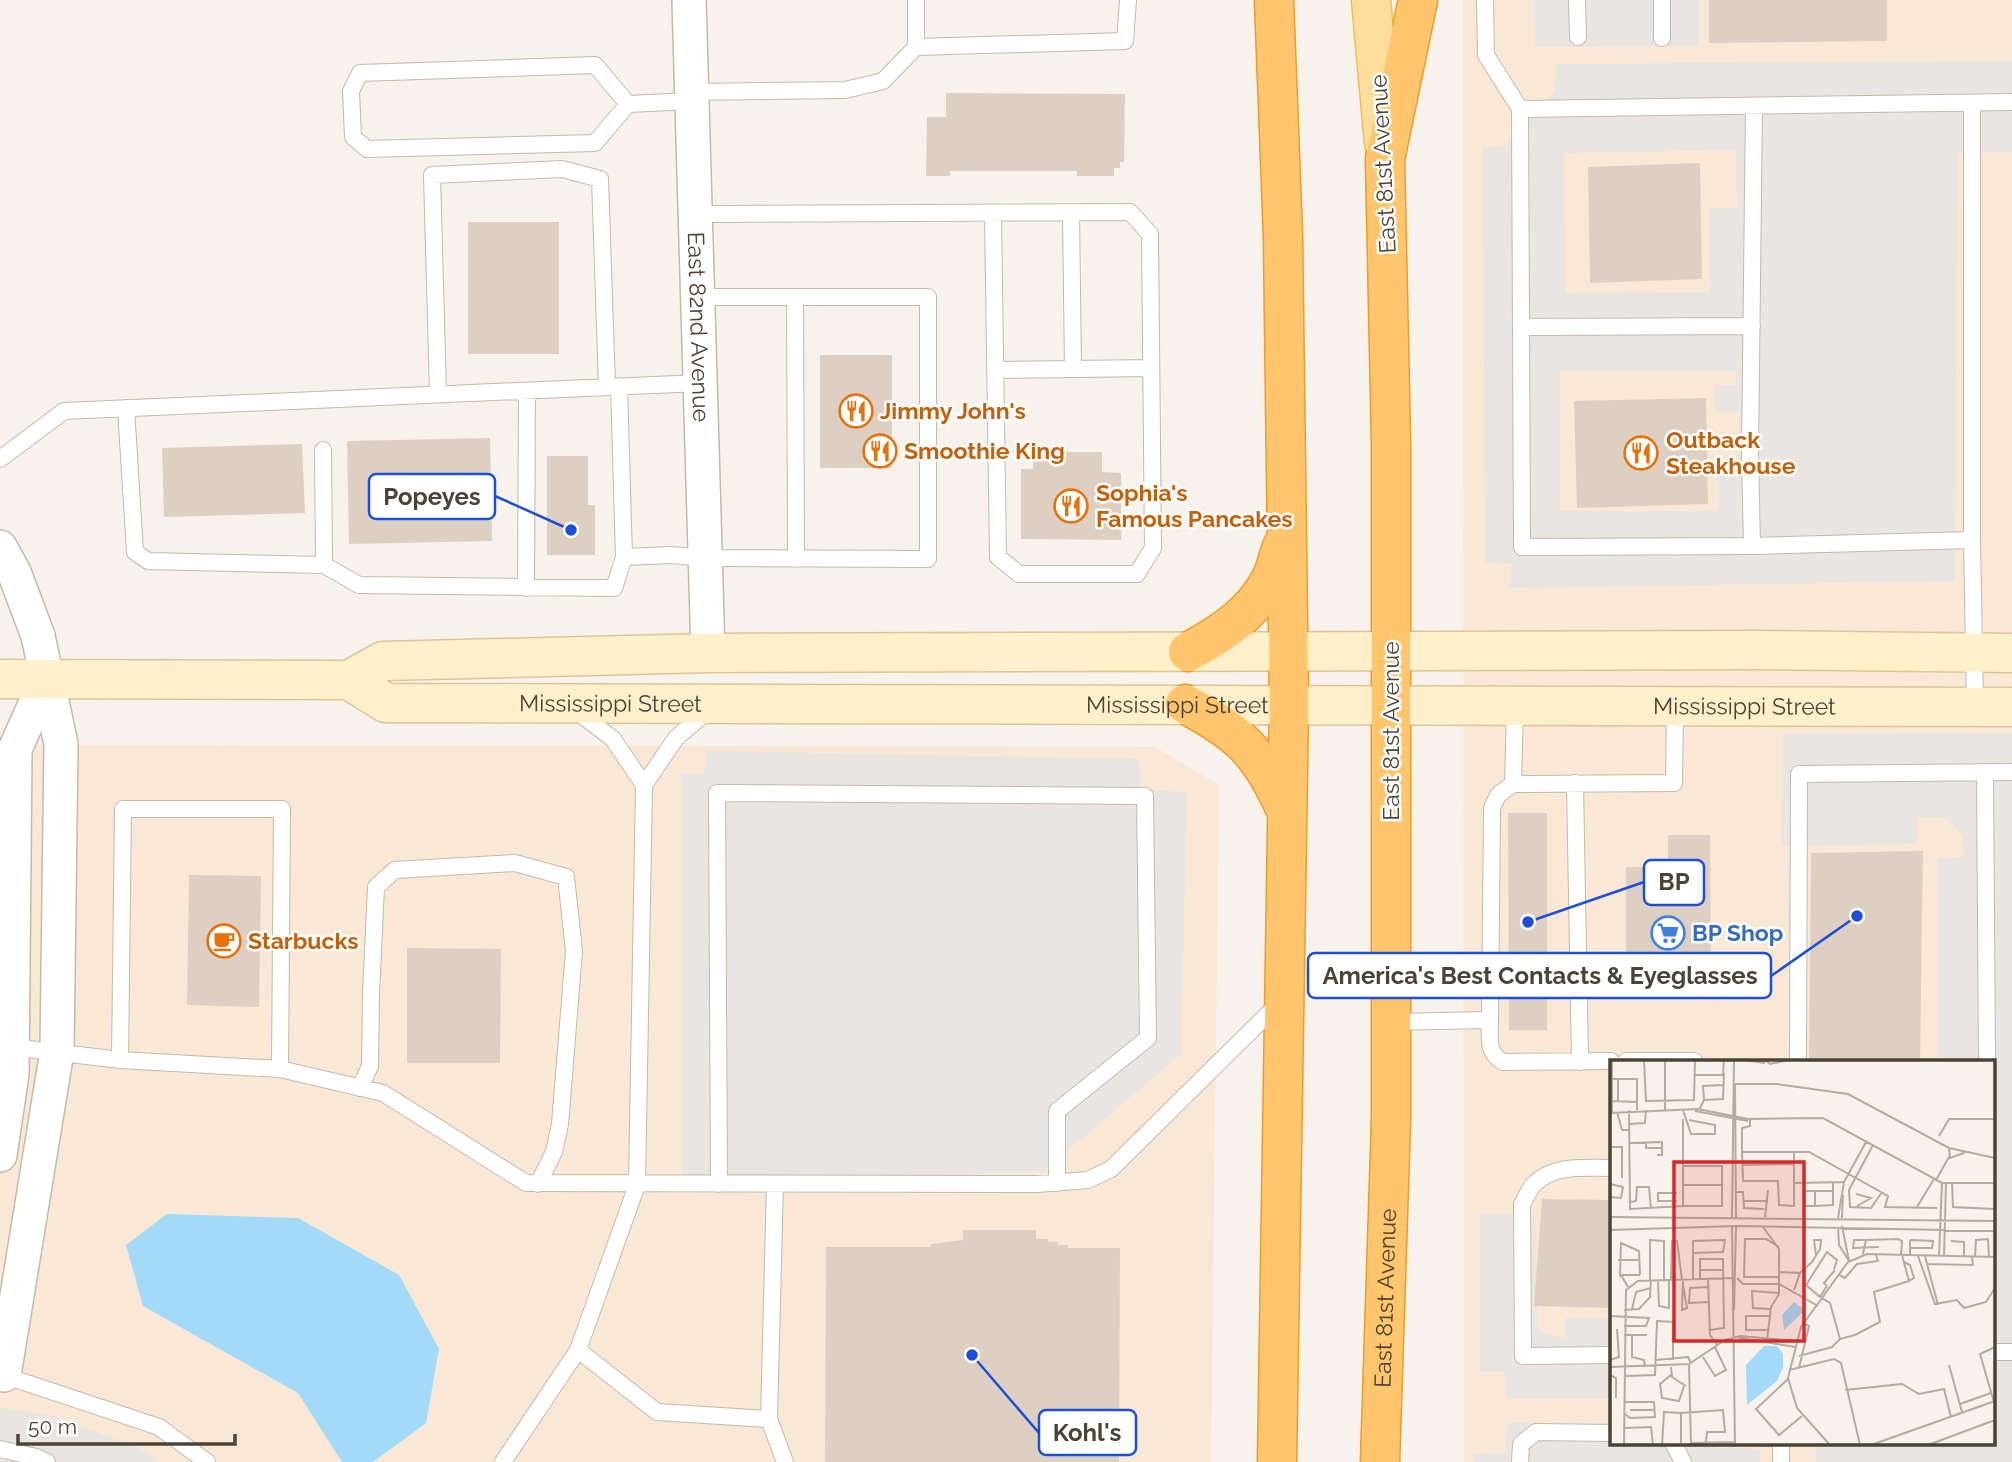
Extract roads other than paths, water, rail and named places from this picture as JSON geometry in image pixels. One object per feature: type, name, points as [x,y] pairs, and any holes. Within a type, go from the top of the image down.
[{"type":"highway","points":[[1274,0],[1283,237],[1289,651],[1277,1462]]},
{"type":"highway","points":[[1385,159],[1418,0]]},
{"type":"highway","name":"East 81st Avenue","points":[[1380,1462],[1391,1121],[1390,361],[1385,159]]},
{"type":"highway","points":[[1188,652],[1225,632],[1247,611],[1270,580],[1287,531]]},
{"type":"highway","points":[[1185,704],[1220,722],[1253,752],[1269,773],[1287,813]]},
{"type":"main road","name":"East 81st Avenue","points":[[1371,0],[1385,159]]},
{"type":"street","name":"East 82nd Avenue","points":[[689,0],[708,653]]},
{"type":"street","points":[[0,547],[29,606],[61,744],[57,1051],[2,1374]]},
{"type":"street","name":"Mississippi Street","points":[[0,679],[349,680],[383,661],[708,653],[2012,653]]},
{"type":"street","points":[[0,1155],[12,1074],[15,749],[47,678]]},
{"type":"street","name":"Mississippi Street","points":[[349,680],[386,703],[2012,707]]},
{"type":"lane","points":[[628,104],[595,65],[360,73],[351,91],[353,137],[367,149],[594,143],[628,104],[692,97],[845,90],[883,81],[916,47],[916,0]]},
{"type":"lane","points":[[916,47],[1125,41],[1128,0]]},
{"type":"lane","points":[[1485,0],[1486,55],[1520,109],[1522,547],[1752,546],[1972,540]]},
{"type":"lane","points":[[1577,0],[1578,37]]},
{"type":"lane","points":[[1662,0],[1662,37]]},
{"type":"lane","points":[[1520,109],[2012,102]]},
{"type":"lane","points":[[1972,103],[1972,540],[1975,707]]},
{"type":"lane","points":[[1752,546],[1754,106]]},
{"type":"lane","points":[[126,408],[135,552],[148,561],[324,565],[359,585],[614,588],[624,557],[600,179],[562,170],[432,175],[438,394]]},
{"type":"lane","points":[[1071,212],[1073,369]]},
{"type":"lane","points":[[695,214],[1130,212],[1150,233],[1153,548],[1137,574],[1019,574],[998,558],[993,214]]},
{"type":"lane","points":[[624,557],[672,555],[705,558],[928,559],[928,297],[698,297]]},
{"type":"lane","points":[[794,297],[796,559]]},
{"type":"lane","points":[[1521,327],[1752,326]]},
{"type":"lane","points":[[995,370],[1151,368]]},
{"type":"lane","points":[[0,459],[64,411],[700,383]]},
{"type":"lane","points":[[526,588],[527,391]]},
{"type":"lane","points":[[323,450],[324,565]]},
{"type":"lane","points":[[503,1462],[578,1350],[637,1185],[643,785],[613,739],[566,704]]},
{"type":"lane","points":[[643,785],[676,738],[717,704]]},
{"type":"lane","points":[[1513,784],[1515,705]]},
{"type":"lane","points":[[1610,1061],[1503,1062],[1493,1056],[1490,1046],[1492,808],[1498,795],[1513,784],[1674,783],[1675,706]]},
{"type":"lane","points":[[1798,1060],[1799,774],[2012,772]]},
{"type":"lane","points":[[1985,773],[1987,1060]]},
{"type":"lane","points":[[1575,783],[1580,1062]]},
{"type":"lane","points":[[719,1184],[717,793],[1145,796],[1148,1038],[1058,1111],[1056,1183]]},
{"type":"lane","points":[[120,1060],[123,809],[282,809],[280,1069]]},
{"type":"lane","points":[[360,1088],[370,1066],[376,887],[396,870],[502,863],[515,863],[566,877],[574,951],[560,1124],[554,1152],[538,1184]]},
{"type":"lane","points":[[12,1047],[120,1060],[280,1069],[383,1093],[526,1183],[1056,1183],[1088,1180],[1111,1169],[1284,998]]},
{"type":"lane","points":[[1391,1022],[1490,1020]]},
{"type":"lane","points":[[1610,1168],[1571,1168],[1551,1172],[1533,1184],[1522,1204],[1523,1356],[1610,1355]]},
{"type":"lane","points":[[775,1184],[769,1419],[786,1462]]},
{"type":"lane","points":[[578,1350],[657,1412],[769,1419]]},
{"type":"lane","points":[[1994,1352],[2012,1352]]},
{"type":"lane","points":[[2,1374],[159,1427],[201,1460]]},
{"type":"lane","points":[[1520,1462],[1521,1444],[1536,1432],[1610,1433]]},
{"type":"lane","points":[[1673,1444],[1678,1448],[1683,1462]]},
{"type":"lane","points":[[1781,1444],[1782,1462]]},
{"type":"lane","points":[[0,1449],[47,1462]]},
{"type":"water","points":[[167,1214],[298,1218],[399,1275],[439,1349],[426,1423],[373,1462],[342,1462],[298,1393],[143,1306],[126,1245]]},
{"type":"place","name":"Jimmy John's","points":[[856,411]]},
{"type":"place","name":"Smoothie King","points":[[880,451]]},
{"type":"place","name":"Outback Steakhouse","points":[[1641,453]]},
{"type":"place","name":"Sophia's Famous Pancakes","points":[[1071,506]]},
{"type":"place","name":"Popeyes","points":[[571,530]]},
{"type":"place","name":"America's Best Contacts & Eyeglasses","points":[[1857,916]]},
{"type":"place","name":"BP","points":[[1528,922]]},
{"type":"place","name":"BP Shop","points":[[1668,933]]},
{"type":"place","name":"Starbucks","points":[[224,941]]},
{"type":"place","name":"Kohl's","points":[[972,1355]]}]
